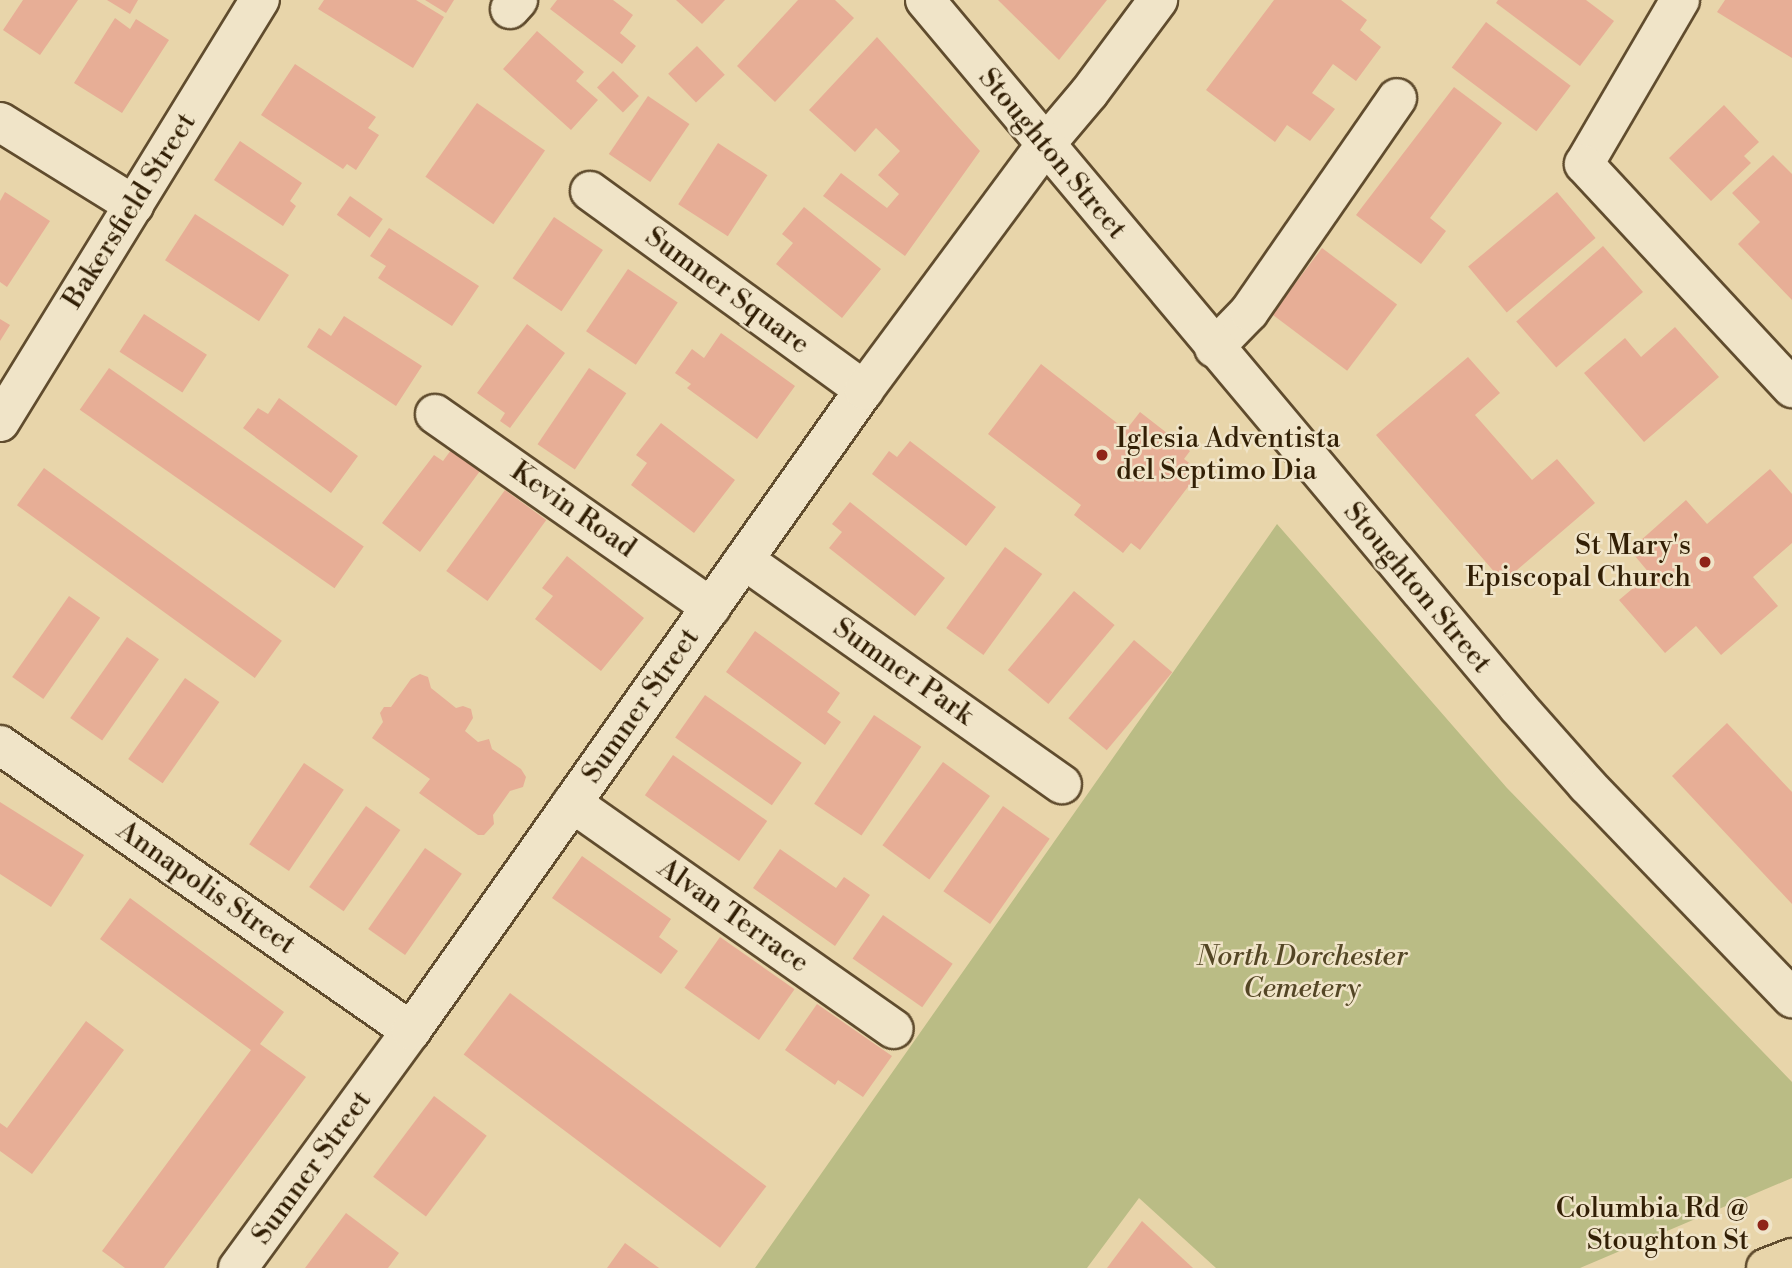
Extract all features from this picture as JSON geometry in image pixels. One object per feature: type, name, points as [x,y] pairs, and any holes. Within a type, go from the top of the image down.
[{"type":"main road","points":[[1766,1268],[1792,1258]]},
{"type":"street","name":"Bakersfield Street","points":[[0,422],[260,0]]},
{"type":"street","name":"Stoughton Street","points":[[925,0],[1526,717],[1587,785],[1792,998]]},
{"type":"street","name":"Sumner Street","points":[[238,1268],[411,1031],[864,390],[1045,145],[1089,93],[1158,0]]},
{"type":"street","points":[[1680,0],[1584,164],[1792,388]]},
{"type":"street","points":[[1214,348],[1249,312],[1397,98]]},
{"type":"street","points":[[0,122],[134,205]]},
{"type":"street","name":"Sumner Square","points":[[590,191],[864,390]]},
{"type":"street","name":"Kevin Road","points":[[435,414],[711,607]]},
{"type":"street","name":"Sumner Park","points":[[744,560],[1062,784]]},
{"type":"street","name":"Annapolis Street","points":[[0,745],[411,1031]]},
{"type":"street","name":"Alvan Terrace","points":[[572,803],[893,1029]]},
{"type":"green space","name":"North Dorchester Cemetery","points":[[1277,524],[1507,788],[1792,1082],[1792,1178],[1580,1268],[1216,1268],[1139,1198],[1087,1268],[755,1268]]},
{"type":"building","points":[[23,0],[78,0],[40,55],[3,30]]},
{"type":"building","points":[[107,0],[138,0],[130,14]]},
{"type":"building","points":[[324,0],[416,0],[444,17],[413,68],[318,9]]},
{"type":"building","points":[[425,0],[454,0],[446,13]]},
{"type":"building","points":[[557,0],[613,0],[633,15],[620,33],[636,46],[622,64],[550,9]]},
{"type":"building","points":[[676,0],[725,0],[702,24]]},
{"type":"building","points":[[798,0],[835,0],[854,18],[775,102],[737,66]]},
{"type":"building","points":[[998,0],[1107,0],[1059,60]]},
{"type":"building","points":[[1274,0],[1341,0],[1367,20],[1360,30],[1381,47],[1356,81],[1333,64],[1312,93],[1335,109],[1310,141],[1287,125],[1275,142],[1206,90]]},
{"type":"building","points":[[1498,0],[1586,0],[1614,21],[1580,66],[1496,3]]},
{"type":"building","points":[[1725,0],[1792,0],[1792,58],[1717,12]]},
{"type":"building","points":[[115,18],[130,29],[136,19],[169,40],[122,113],[74,83]]},
{"type":"building","points":[[1486,22],[1571,86],[1536,131],[1452,68]]},
{"type":"building","points":[[537,31],[584,72],[576,81],[598,100],[571,130],[503,69]]},
{"type":"building","points":[[877,37],[980,151],[905,256],[823,196],[841,173],[887,208],[899,194],[878,175],[900,151],[876,128],[855,152],[809,110]]},
{"type":"building","points":[[697,46],[725,75],[696,103],[668,74]]},
{"type":"building","points":[[295,64],[376,117],[368,128],[379,135],[356,170],[347,164],[343,169],[261,115]]},
{"type":"building","points":[[613,71],[639,96],[623,113],[597,88]]},
{"type":"building","points":[[1454,87],[1502,123],[1430,218],[1446,231],[1421,264],[1356,215]]},
{"type":"building","points":[[648,96],[689,124],[650,182],[609,154]]},
{"type":"building","points":[[477,103],[545,151],[493,224],[425,177]]},
{"type":"building","points":[[1724,105],[1759,142],[1744,156],[1751,163],[1711,201],[1669,158]]},
{"type":"building","points":[[240,141],[302,183],[290,201],[296,206],[283,226],[214,180]]},
{"type":"building","points":[[718,143],[767,175],[728,236],[678,204]]},
{"type":"building","points":[[1773,155],[1792,174],[1792,300],[1738,244],[1760,222],[1732,193]]},
{"type":"building","points":[[5,192],[50,221],[7,287],[0,282],[0,201]]},
{"type":"building","points":[[1557,192],[1596,238],[1507,313],[1468,267]]},
{"type":"building","points":[[350,196],[383,219],[370,238],[337,215]]},
{"type":"building","points":[[804,207],[881,269],[842,318],[776,264],[793,243],[782,234]]},
{"type":"building","points":[[195,214],[289,275],[259,321],[165,260]]},
{"type":"building","points":[[554,217],[603,250],[562,311],[513,278]]},
{"type":"building","points":[[389,228],[479,286],[452,326],[378,278],[386,266],[370,256]]},
{"type":"building","points":[[1603,246],[1643,292],[1556,367],[1516,321]]},
{"type":"building","points":[[1322,248],[1397,305],[1347,371],[1272,314]]},
{"type":"building","points":[[628,269],[678,303],[636,365],[586,331]]},
{"type":"building","points":[[144,314],[207,355],[182,393],[119,352]]},
{"type":"building","points":[[344,316],[422,366],[396,406],[307,347],[319,328],[331,336]]},
{"type":"building","points":[[0,319],[10,325],[0,341]]},
{"type":"building","points":[[527,324],[565,353],[510,428],[500,421],[505,413],[477,393]]},
{"type":"building","points":[[1675,327],[1719,377],[1644,442],[1584,373],[1625,338],[1641,357]]},
{"type":"building","points":[[721,333],[795,386],[757,439],[687,388],[691,384],[675,373],[692,349],[704,358]]},
{"type":"building","points":[[1468,357],[1500,393],[1475,415],[1532,480],[1557,459],[1595,503],[1503,582],[1376,435]]},
{"type":"building","name":"Iglesia Adventista del Septimo Dia","points":[[1041,364],[1126,430],[1140,412],[1190,451],[1184,459],[1200,471],[1140,550],[1131,543],[1123,553],[1074,515],[1081,505],[988,434]]},
{"type":"building","points":[[109,368],[364,546],[335,588],[80,410]]},
{"type":"building","points":[[589,368],[626,393],[575,469],[538,444]]},
{"type":"building","points":[[279,398],[358,456],[331,493],[243,428],[258,408],[268,414]]},
{"type":"building","points":[[661,423],[735,480],[694,533],[631,485],[647,463],[636,455]]},
{"type":"building","points":[[910,441],[996,507],[966,546],[872,474],[889,451],[897,457]]},
{"type":"building","points":[[451,450],[480,471],[420,552],[382,523],[434,455],[443,461]]},
{"type":"building","points":[[44,468],[282,641],[255,678],[17,505]]},
{"type":"building","name":"St Mary's Episcopal Church","points":[[1770,469],[1792,494],[1792,543],[1753,577],[1778,606],[1721,655],[1696,626],[1665,653],[1619,600],[1650,574],[1630,550],[1686,500],[1707,524]]},
{"type":"building","points":[[505,490],[546,520],[487,601],[446,571]]},
{"type":"building","points":[[850,502],[945,578],[915,616],[829,548],[842,532],[832,524]]},
{"type":"building","points":[[1005,547],[1042,574],[983,655],[946,628]]},
{"type":"building","points":[[567,556],[644,618],[601,671],[535,619],[553,596],[542,588]]},
{"type":"building","points":[[1074,591],[1115,625],[1048,704],[1008,670]]},
{"type":"building","points":[[69,596],[100,618],[43,699],[12,677]]},
{"type":"building","points":[[755,631],[840,693],[827,712],[841,722],[825,745],[726,672]]},
{"type":"building","points":[[127,637],[159,659],[102,740],[70,718]]},
{"type":"building","points":[[1134,640],[1172,672],[1107,750],[1068,718]]},
{"type":"building","points":[[420,674],[428,677],[431,688],[456,708],[463,706],[471,709],[473,718],[465,731],[478,742],[489,739],[492,749],[521,769],[526,777],[523,787],[510,791],[493,815],[494,824],[484,835],[478,835],[419,793],[430,779],[372,738],[383,722],[380,713],[384,707],[391,707],[411,679]]},
{"type":"building","points":[[185,678],[219,702],[163,783],[128,759]]},
{"type":"building","points":[[705,695],[802,763],[772,805],[675,738]]},
{"type":"building","points":[[874,715],[921,747],[861,836],[814,804]]},
{"type":"building","points":[[1727,723],[1792,792],[1792,904],[1672,776]]},
{"type":"building","points":[[673,755],[767,821],[739,861],[645,795]]},
{"type":"building","points":[[943,762],[990,796],[929,879],[882,845]]},
{"type":"building","points":[[304,763],[344,790],[289,871],[249,844]]},
{"type":"building","points":[[0,802],[84,855],[51,907],[0,874]]},
{"type":"building","points":[[366,806],[400,830],[344,911],[309,887]]},
{"type":"building","points":[[1003,806],[1050,839],[990,924],[943,891]]},
{"type":"building","points":[[425,848],[462,874],[405,955],[368,929]]},
{"type":"building","points":[[780,849],[836,888],[844,877],[870,895],[835,946],[753,888]]},
{"type":"building","points":[[582,856],[671,919],[659,937],[678,951],[661,974],[552,898]]},
{"type":"building","points":[[130,898],[284,1012],[260,1044],[306,1077],[164,1268],[125,1268],[102,1251],[251,1050],[100,939]]},
{"type":"building","points":[[883,915],[953,964],[922,1007],[853,958]]},
{"type":"building","points":[[720,937],[795,989],[759,1040],[684,988]]},
{"type":"building","points":[[510,993],[766,1186],[720,1248],[464,1054]]},
{"type":"building","points":[[817,1004],[892,1056],[863,1097],[838,1080],[835,1085],[785,1050]]},
{"type":"building","points":[[86,1021],[124,1050],[32,1174],[0,1151],[0,1123],[7,1128]]},
{"type":"building","points":[[434,1096],[487,1136],[426,1216],[373,1177]]},
{"type":"building","points":[[346,1213],[399,1253],[388,1268],[305,1268]]},
{"type":"building","points":[[1142,1221],[1193,1268],[1107,1268]]},
{"type":"building","points":[[625,1243],[659,1268],[607,1268]]},
{"type":"place","name":"Iglesia Adventista del Septimo Dia","points":[[1102,455]]},
{"type":"place","name":"St Mary's Episcopal Church","points":[[1705,562]]},
{"type":"place","name":"Columbia Rd @ Stoughton St","points":[[1763,1225]]}]
